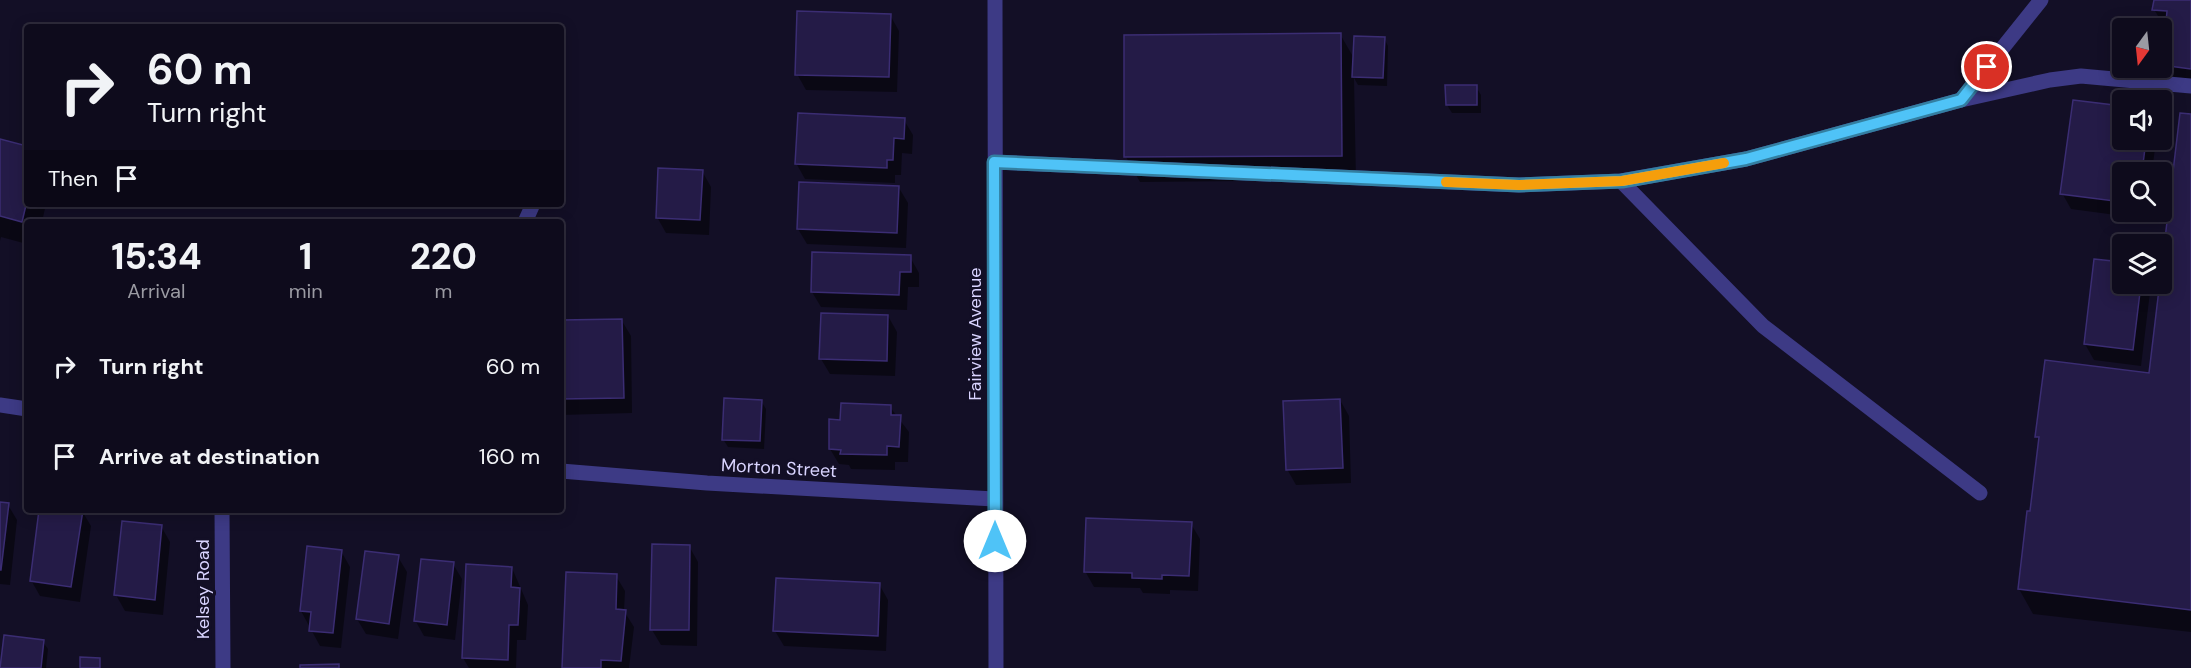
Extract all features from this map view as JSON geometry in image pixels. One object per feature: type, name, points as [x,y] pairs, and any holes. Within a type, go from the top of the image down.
[{"type":"street","name":"Fairview Avenue","points":[[995,0],[996,668]]},
{"type":"street","points":[[1961,100],[2041,0]]},
{"type":"street","points":[[994,162],[1519,185],[1622,181],[1746,159],[1961,100],[2081,76],[2191,86]]},
{"type":"street","points":[[1622,181],[1763,326],[1980,493]]},
{"type":"street","points":[[0,405],[24,409]]},
{"type":"street","name":"Morton Street","points":[[564,471],[707,483],[994,499]]},
{"type":"street","name":"Kelsey Road","points":[[222,513],[224,668]]},
{"type":"building","points":[[2154,0],[2191,0],[2191,69],[2172,66],[2172,18],[2166,18],[2167,11],[2152,10]]},
{"type":"building","points":[[797,11],[891,14],[889,77],[795,75]]},
{"type":"building","points":[[1341,33],[1342,156],[1124,157],[1124,35]]},
{"type":"building","points":[[1354,36],[1385,37],[1383,78],[1352,77]]},
{"type":"building","points":[[1445,85],[1477,85],[1477,105],[1446,105]]},
{"type":"building","points":[[2073,100],[2112,105],[2112,150],[2145,150],[2143,162],[2112,162],[2112,201],[2060,194]]},
{"type":"building","points":[[798,113],[905,118],[904,139],[894,138],[893,160],[887,160],[887,168],[795,164]]},
{"type":"building","points":[[2180,113],[2191,114],[2191,610],[2018,589],[2039,437],[2035,437],[2045,360],[2149,373],[2158,294],[2172,294],[2172,234],[2166,234],[2167,222],[2172,222],[2172,180]]},
{"type":"building","points":[[0,139],[24,145],[26,207],[22,222],[0,216]]},
{"type":"building","points":[[658,168],[703,170],[700,220],[656,218]]},
{"type":"building","points":[[799,182],[899,186],[897,233],[797,229]]},
{"type":"building","points":[[812,252],[911,255],[911,272],[900,272],[899,295],[811,292]]},
{"type":"building","points":[[2094,259],[2112,261],[2112,294],[2140,294],[2133,350],[2084,344]]},
{"type":"building","points":[[821,313],[888,315],[887,361],[819,359]]},
{"type":"building","points":[[622,319],[624,398],[564,399],[564,320]]},
{"type":"building","points":[[724,398],[762,400],[760,441],[722,440]]},
{"type":"building","points":[[1340,399],[1343,468],[1286,470],[1283,401]]},
{"type":"building","points":[[841,403],[891,405],[891,415],[901,415],[899,447],[887,446],[887,455],[840,454],[841,450],[829,449],[829,419],[840,420]]},
{"type":"building","points":[[0,502],[9,503],[1,570],[0,570]]},
{"type":"building","points":[[39,513],[83,513],[71,587],[30,581]]},
{"type":"building","points":[[1086,518],[1192,522],[1189,576],[1162,575],[1162,579],[1132,578],[1132,573],[1084,572]]},
{"type":"building","points":[[122,521],[162,525],[155,600],[114,595]]},
{"type":"building","points":[[652,544],[690,545],[689,630],[650,630]]},
{"type":"building","points":[[307,546],[342,550],[333,633],[309,631],[311,612],[300,611]]},
{"type":"building","points":[[365,551],[399,555],[389,624],[356,619]]},
{"type":"building","points":[[421,559],[454,562],[447,625],[414,621]]},
{"type":"building","points":[[466,564],[512,567],[511,587],[520,588],[518,625],[509,625],[508,660],[462,658]]},
{"type":"building","points":[[566,572],[617,574],[616,609],[626,610],[621,661],[601,660],[601,668],[562,668]]},
{"type":"building","points":[[776,578],[880,583],[878,636],[773,631]]},
{"type":"building","points":[[4,635],[44,640],[41,668],[0,668]]},
{"type":"building","points":[[80,657],[100,658],[100,668],[80,668]]},
{"type":"building","points":[[339,664],[339,668],[300,668],[300,665]]},
{"type":"slow traffic","points":[[1446,182],[1519,185],[1622,181],[1724,163]]},
{"type":"route","points":[[995,541],[994,162],[1519,185],[1622,181],[1746,159],[1961,100],[1987,67]]}]
